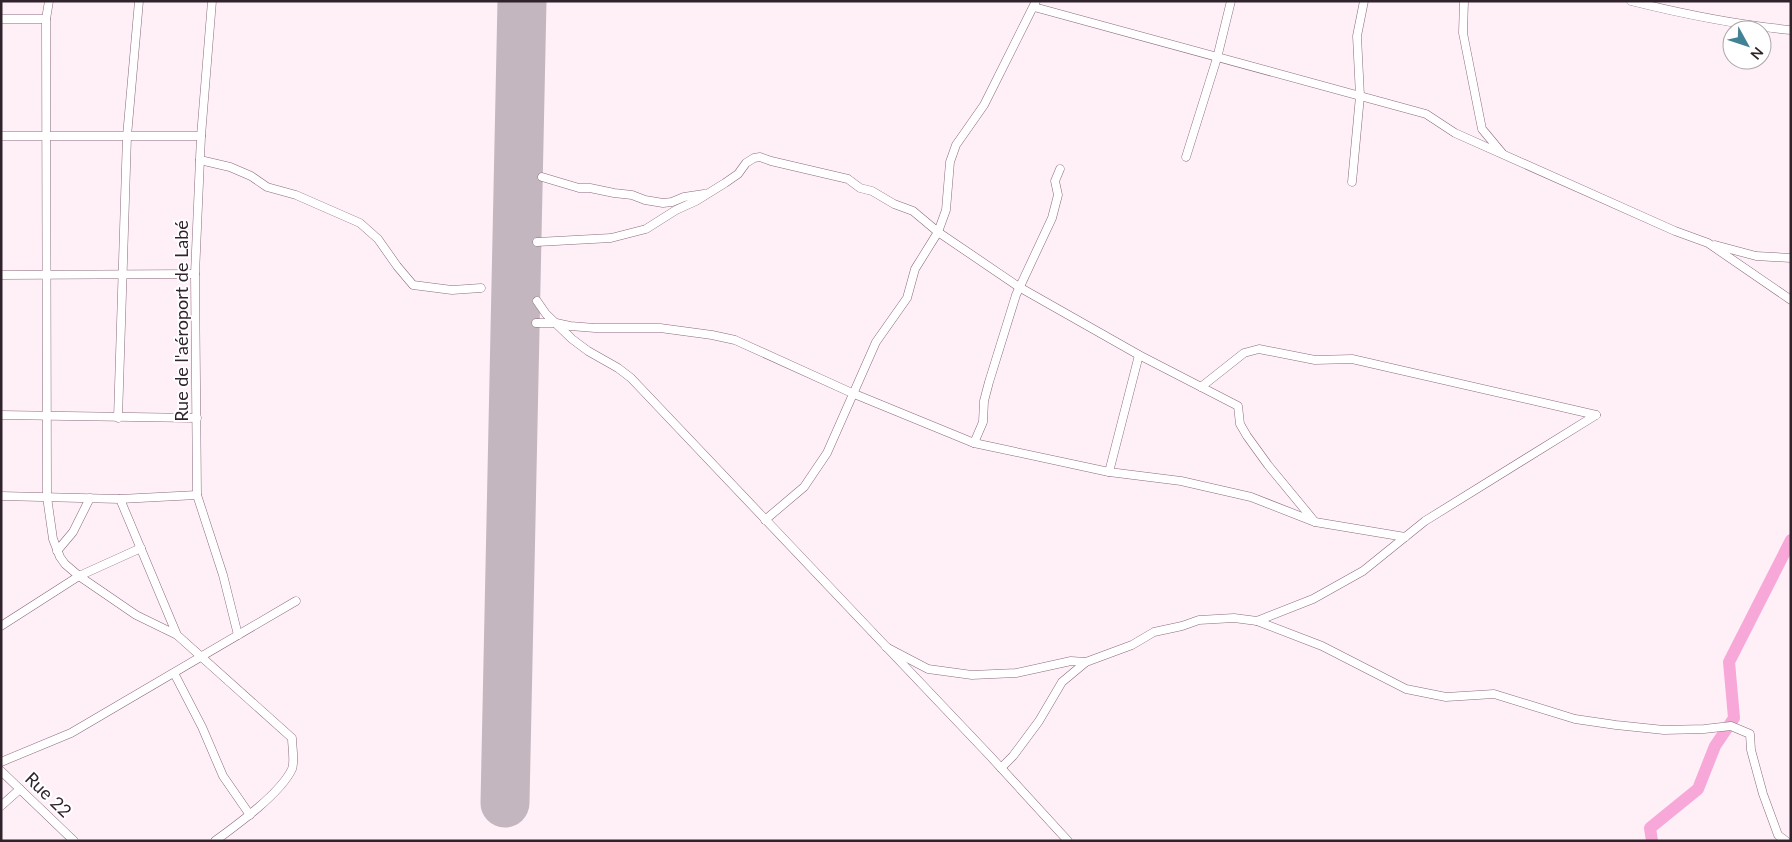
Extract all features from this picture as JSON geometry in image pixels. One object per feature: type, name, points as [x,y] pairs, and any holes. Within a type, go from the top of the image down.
[{"type":"street","points":[[48,1],[46,19],[47,497],[53,539],[60,557],[79,576],[136,615],[177,635],[292,738],[293,767],[284,781],[250,815],[216,841]]},
{"type":"street","points":[[118,418],[127,136],[139,1]]},
{"type":"street","name":"Rue de l'aéroport de Labé","points":[[212,1],[201,136],[195,274],[197,495],[223,575],[238,636]]},
{"type":"street","points":[[1186,157],[1217,58],[1231,1]]},
{"type":"street","points":[[1352,182],[1360,96],[1357,36],[1364,1]]},
{"type":"street","points":[[1464,1],[1463,33],[1482,129],[1504,155]]},
{"type":"street","points":[[1631,1],[1677,13],[1791,30]]},
{"type":"street","points":[[766,520],[804,487],[827,453],[876,342],[907,298],[915,269],[938,232],[946,210],[950,162],[956,145],[984,105],[1035,4],[1217,58],[1426,114],[1455,133],[1674,231],[1708,243],[1756,256],[1791,258]]},
{"type":"street","points":[[1,18],[46,19]]},
{"type":"street","points":[[1,136],[201,136]]},
{"type":"street","points":[[537,242],[611,238],[646,229],[738,174],[746,163],[754,158],[760,157],[848,179],[860,188],[872,191],[894,204],[913,211],[938,232],[1019,287],[1138,355],[1238,406],[1240,424],[1247,436],[1268,465],[1315,522]]},
{"type":"street","points":[[200,160],[230,166],[268,187],[296,195],[360,223],[378,239],[413,285],[452,290],[482,288]]},
{"type":"street","points":[[974,443],[983,422],[984,401],[989,382],[1019,287],[1052,218],[1058,194],[1055,181],[1060,169]]},
{"type":"street","points":[[542,177],[579,188],[632,195],[645,200],[663,203],[708,193]]},
{"type":"street","points":[[1708,243],[1791,300]]},
{"type":"street","points":[[1,275],[195,274]]},
{"type":"street","points":[[537,302],[563,331],[588,351],[607,360],[631,378],[1068,841]]},
{"type":"street","points":[[536,323],[556,323],[595,328],[660,328],[735,340],[852,393],[974,443],[1110,472],[1182,481],[1251,497],[1315,522],[1405,537]]},
{"type":"street","points":[[1201,387],[1244,353],[1259,349],[1315,360],[1352,359],[1596,415],[1425,521],[1363,571],[1313,599],[1257,621]]},
{"type":"street","points":[[1110,472],[1138,355]]},
{"type":"street","points":[[1,415],[197,418]]},
{"type":"street","points":[[1,496],[120,499],[197,495]]},
{"type":"street","points":[[57,551],[72,532],[90,498]]},
{"type":"street","points":[[120,499],[177,635]]},
{"type":"street","points":[[1,626],[79,576],[141,548]]},
{"type":"street","points":[[1,762],[71,733],[296,601]]},
{"type":"street","points":[[1001,768],[1039,721],[1062,682],[1086,662],[1132,645],[1154,632],[1199,620],[1234,618],[1257,621],[1322,646],[1406,689],[1446,698],[1494,694],[1574,720],[1616,726],[1664,730],[1731,726],[1750,734],[1751,750],[1763,794],[1778,835],[1786,841]]},
{"type":"street","points":[[886,647],[928,669],[972,674],[1016,674],[1070,661],[1086,662]]},
{"type":"street","points":[[174,673],[202,727],[222,776],[250,815]]},
{"type":"street","name":"Rue 22","points":[[1,771],[74,841]]},
{"type":"street","points":[[1,806],[20,789]]},
{"type":"waterway","points":[[1652,841],[1650,828],[1698,789],[1715,746],[1734,718],[1729,662],[1791,540]]},
{"type":"runway","points":[[505,803],[522,1]]}]
